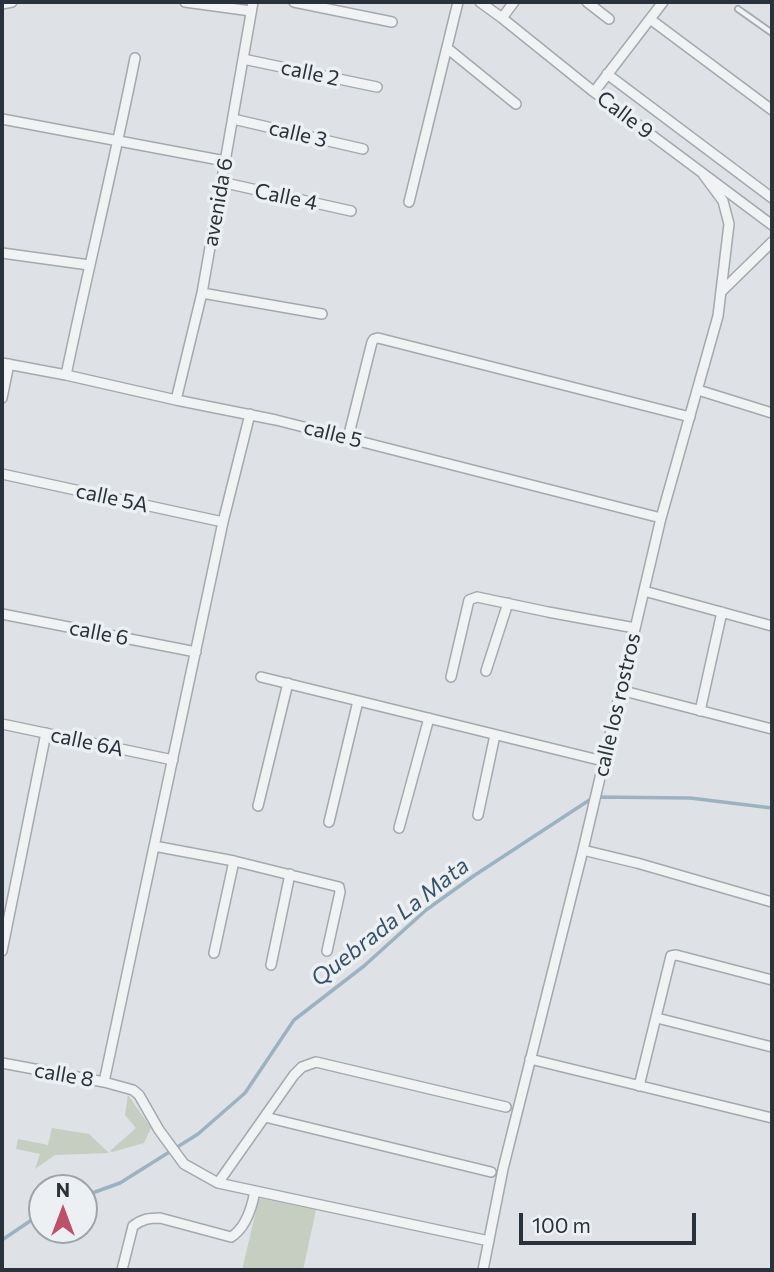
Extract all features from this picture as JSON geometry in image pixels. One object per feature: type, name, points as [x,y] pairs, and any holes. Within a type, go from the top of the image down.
[{"type":"street","points":[[2,4],[12,2]]},
{"type":"street","points":[[185,2],[252,6]]},
{"type":"street","points":[[294,2],[393,22]]},
{"type":"street","points":[[409,202],[458,2]]},
{"type":"street","name":"Calle 9","points":[[480,2],[594,92],[772,225]]},
{"type":"street","points":[[502,18],[514,2]]},
{"type":"street","points":[[587,2],[609,19]]},
{"type":"street","points":[[594,92],[663,2]]},
{"type":"street","name":"avenida 6","points":[[176,400],[202,293],[252,6]]},
{"type":"street","points":[[650,19],[772,110]]},
{"type":"street","points":[[447,48],[516,104]]},
{"type":"street","points":[[66,375],[135,58]]},
{"type":"street","name":"calle 2","points":[[243,58],[377,87]]},
{"type":"street","points":[[607,74],[772,198]]},
{"type":"street","points":[[2,119],[225,161]]},
{"type":"street","name":"calle 3","points":[[233,119],[363,149]]},
{"type":"street","name":"calle los rostros","points":[[483,1270],[503,1169],[583,850],[661,518],[718,316],[729,224],[723,201],[703,174]]},
{"type":"street","name":"Calle 4","points":[[221,183],[351,211]]},
{"type":"street","points":[[722,291],[772,242]]},
{"type":"street","points":[[2,253],[89,265]]},
{"type":"street","points":[[202,293],[322,314]]},
{"type":"street","points":[[348,438],[372,342],[378,338],[690,417]]},
{"type":"street","points":[[2,398],[5,364]]},
{"type":"street","name":"calle 5","points":[[5,364],[250,414],[661,518]]},
{"type":"street","points":[[698,390],[772,413]]},
{"type":"street","points":[[104,1082],[223,522],[250,414]]},
{"type":"street","name":"calle 5A","points":[[2,474],[223,522]]},
{"type":"street","points":[[644,591],[772,626]]},
{"type":"street","points":[[451,677],[469,600],[477,597],[635,628]]},
{"type":"street","points":[[486,671],[508,603]]},
{"type":"street","points":[[700,710],[722,612]]},
{"type":"street","name":"calle 6","points":[[2,614],[196,652]]},
{"type":"street","points":[[261,677],[603,761]]},
{"type":"street","points":[[258,806],[288,683]]},
{"type":"street","points":[[620,690],[772,729]]},
{"type":"street","points":[[329,822],[358,701]]},
{"type":"street","points":[[399,828],[429,718]]},
{"type":"street","name":"calle 6A","points":[[2,724],[173,760]]},
{"type":"street","points":[[2,951],[46,733]]},
{"type":"street","points":[[478,815],[495,735]]},
{"type":"street","points":[[154,846],[290,873],[338,887],[340,892],[327,951]]},
{"type":"street","points":[[583,850],[772,902]]},
{"type":"street","points":[[214,953],[234,861]]},
{"type":"street","points":[[271,965],[290,873]]},
{"type":"street","points":[[639,1086],[672,955],[772,980]]},
{"type":"street","points":[[657,1017],[772,1047]]},
{"type":"street","points":[[530,1059],[772,1118]]},
{"type":"street","points":[[489,1241],[218,1183],[294,1075],[302,1067],[316,1062],[506,1107]]},
{"type":"street","name":"calle 8","points":[[2,1063],[133,1090],[139,1095],[159,1130],[184,1164],[218,1183]]},
{"type":"street","points":[[265,1117],[491,1172]]},
{"type":"street","points":[[122,1270],[133,1226],[138,1222],[148,1218],[160,1218],[231,1237],[245,1222],[255,1191]]},
{"type":"lane","points":[[738,9],[772,33]]},
{"type":"green space","points":[[128,1095],[151,1128],[144,1143],[112,1152],[110,1151],[136,1128],[125,1115]]},
{"type":"green space","points":[[52,1128],[89,1134],[109,1153],[55,1155],[35,1169],[40,1154],[16,1149],[18,1139],[48,1145]]},
{"type":"green space","points":[[259,1198],[316,1210],[303,1270],[242,1270]]},
{"type":"waterway","name":"Quebrada La Mata","points":[[98,1191],[120,1183],[198,1134],[245,1093],[294,1020],[364,966],[426,910],[594,797],[690,798],[772,808]]},
{"type":"waterway","name":"Quebrada La Mata","points":[[2,1240],[28,1222]]}]
